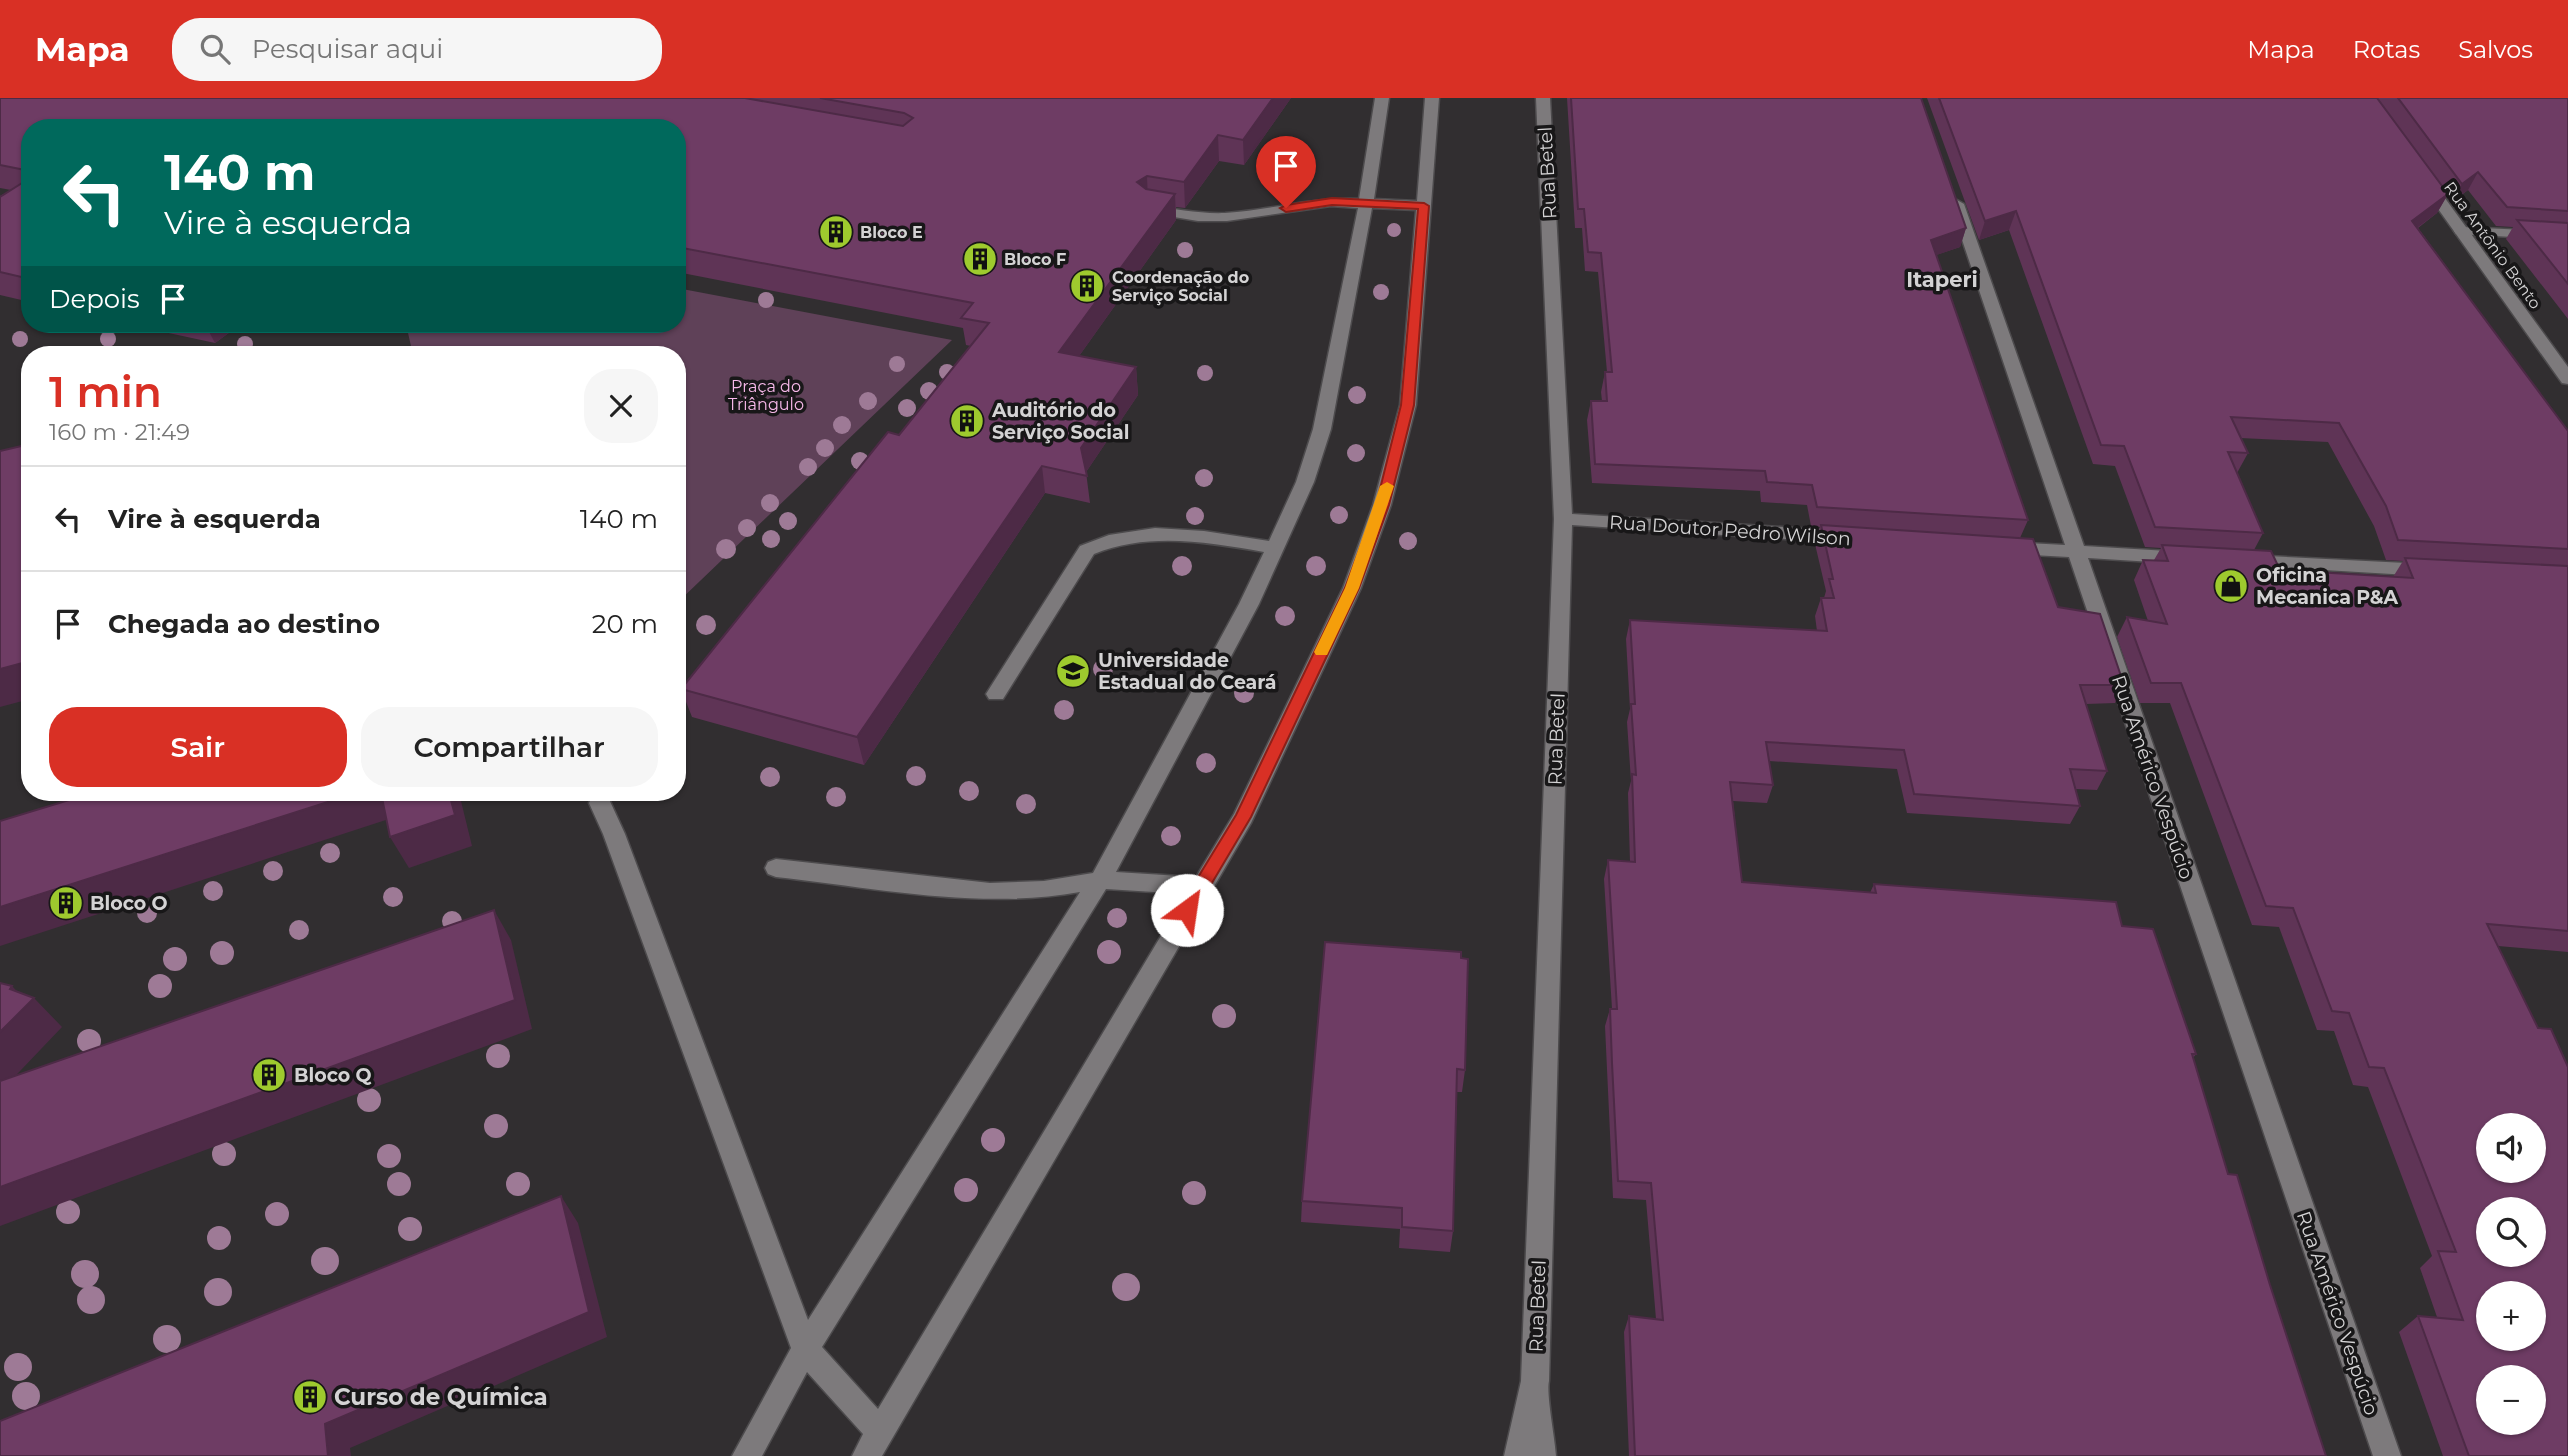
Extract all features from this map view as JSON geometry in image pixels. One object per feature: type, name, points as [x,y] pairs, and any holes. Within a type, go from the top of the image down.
[{"type":"street","points":[[746,1456],[805,1349],[1100,880],[1231,639],[1275,548],[1305,482],[1322,429],[1366,202],[1382,98]]},
{"type":"street","points":[[866,1456],[1243,817],[1352,588],[1382,505],[1408,405],[1432,98]]},
{"type":"street","name":"Rua Betel","points":[[1542,1456],[1535,1381],[1563,519],[1544,98]]},
{"type":"street","name":"Rua Antônio Bento","points":[[2413,164],[2568,379]]},
{"type":"street","name":"Rua Américo Vespúcio","points":[[1950,185],[2387,1456]]},
{"type":"street","points":[[1148,209],[1198,217],[1227,217],[1301,205],[1366,202],[1424,206]]},
{"type":"street","points":[[2461,231],[2568,236]]},
{"type":"street","name":"Rua Doutor Pedro Wilson","points":[[1563,519],[1867,538]]},
{"type":"street","points":[[996,694],[1087,550],[1106,541],[1159,534],[1275,548]]},
{"type":"street","points":[[1992,547],[2198,558]]},
{"type":"street","points":[[2226,560],[2445,571]]},
{"type":"street","points":[[600,803],[614,834],[805,1349],[879,1431]]},
{"type":"street","points":[[776,868],[981,892],[1044,890],[1100,880],[1201,886]]},
{"type":"street","name":"Rua Betel","points":[[1518,1456],[1535,1381]]},
{"type":"green space","name":"Praça do Triângulo","points":[[686,290],[952,340],[686,594],[686,346],[411,346],[408,333],[686,333]]},
{"type":"building","points":[[0,98],[745,98],[903,126],[913,118],[904,113],[820,98],[1273,98],[1243,140],[1218,135],[1184,182],[1147,176],[1137,182],[1146,189],[1175,194],[1059,352],[1136,367],[1081,448],[1087,476],[1042,466],[857,737],[686,690],[686,683],[888,432],[899,435],[989,323],[961,318],[973,303],[686,249],[686,119],[21,119],[21,169],[0,165]]},
{"type":"building","points":[[1571,98],[1921,98],[1966,228],[1931,240],[2028,520],[1817,507],[1812,485],[1767,482],[1765,471],[1595,464],[1591,401],[1607,401],[1605,372],[1612,372],[1601,253],[1588,252],[1584,209],[1578,209]]},
{"type":"building","points":[[1939,98],[2377,98],[2448,194],[2412,221],[2568,431],[2568,549],[2398,540],[2386,506],[2339,423],[2231,417],[2248,453],[2228,452],[2263,533],[2155,527],[2124,446],[2101,445],[2016,211],[1985,221]]},
{"type":"building","points":[[2398,98],[2568,98],[2568,211],[2507,207],[2478,172],[2462,184]]},
{"type":"building","points":[[21,184],[21,277],[0,272],[0,197]]},
{"type":"building","points":[[2517,220],[2568,223],[2568,284]]},
{"type":"building","points":[[21,446],[21,663],[0,669],[0,451]]},
{"type":"building","points":[[1821,525],[2033,539],[2058,607],[2100,614],[2124,685],[2080,685],[2107,771],[2070,769],[2080,806],[1914,794],[1904,750],[1766,742],[1773,785],[1730,782],[1742,882],[1876,893],[1874,884],[2116,902],[2122,926],[2153,929],[2196,1054],[2192,1054],[2228,1174],[2237,1175],[2326,1456],[1635,1456],[1629,1316],[1663,1320],[1651,1183],[1618,1181],[1612,1063],[1610,1009],[1617,1009],[1608,860],[1635,862],[1632,774],[1636,775],[1631,704],[1635,704],[1630,620],[1827,631],[1821,598],[1834,598],[1829,579],[1833,579]]},
{"type":"building","points":[[2162,545],[2271,551],[2280,570],[2413,578],[2405,558],[2568,566],[2568,931],[2487,924],[2538,1028],[2551,1029],[2568,1067],[2568,1456],[2469,1456],[2418,1316],[2463,1320],[2438,1251],[2456,1252],[2384,1068],[2369,1067],[2349,1013],[2332,1011],[2293,908],[2266,906],[2181,683],[2151,683],[2127,617],[2167,624],[2143,560],[2168,561]]},
{"type":"building","points":[[66,801],[331,801],[0,907],[0,821]]},
{"type":"building","points":[[383,801],[451,801],[455,815],[390,837]]},
{"type":"building","name":"Bloco Q","points":[[494,910],[515,1000],[0,1187],[0,1081]]},
{"type":"building","points":[[1325,942],[1461,952],[1461,958],[1468,959],[1465,1070],[1457,1069],[1453,1231],[1402,1227],[1402,1208],[1302,1201]]},
{"type":"building","points":[[0,983],[34,998],[0,1032]]},
{"type":"building","name":"Curso de Química","points":[[561,1196],[589,1312],[325,1424],[328,1456],[0,1456],[0,1421]]},
{"type":"slow traffic","points":[[1322,652],[1352,588],[1387,486]]},
{"type":"place","name":"Bloco E","points":[[836,232]]},
{"type":"place","name":"Bloco F","points":[[980,259]]},
{"type":"place","name":"Coordenação do Serviço Social","points":[[1087,286]]},
{"type":"place","name":"Auditório do Serviço Social","points":[[967,421]]},
{"type":"place","name":"Oficina Mecanica P&A","points":[[2231,586]]},
{"type":"place","name":"Universidade Estadual do Ceará","points":[[1073,671]]},
{"type":"place","name":"Bloco O","points":[[66,903]]},
{"type":"place","name":"Bloco Q","points":[[269,1075]]},
{"type":"place","name":"Curso de Química","points":[[310,1397]]},
{"type":"district","name":"Itaperi","points":[[1942,280]]},
{"type":"route","points":[[1187,910],[1243,817],[1352,588],[1382,505],[1408,405],[1424,206],[1332,202],[1286,208]]}]
